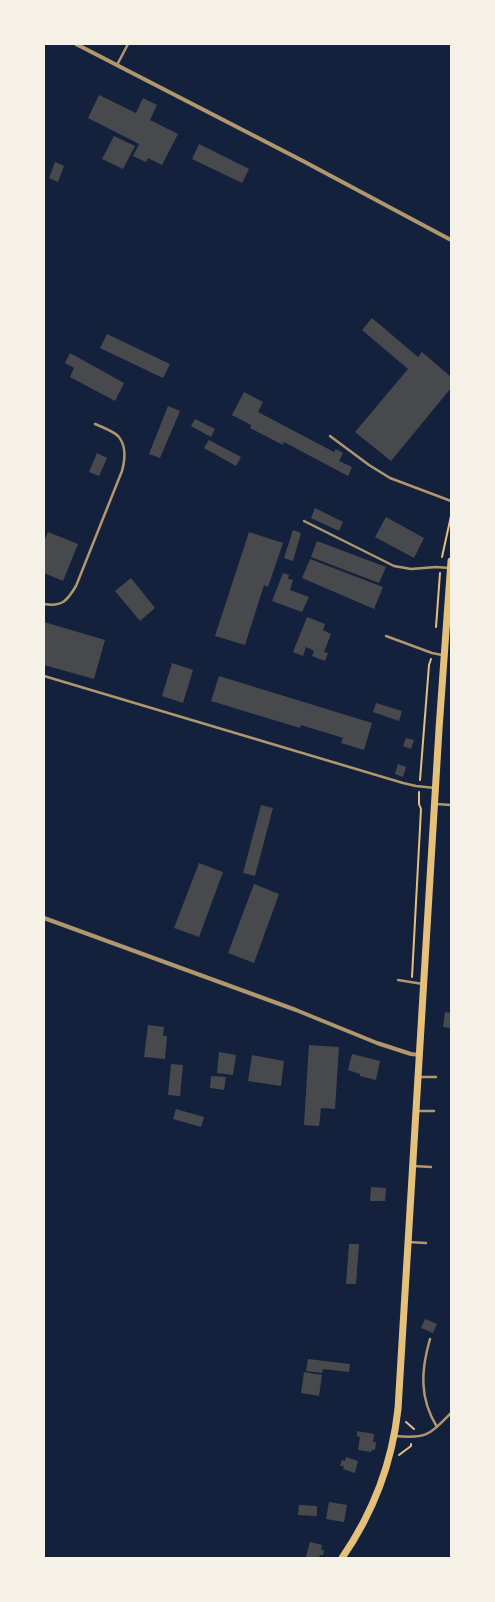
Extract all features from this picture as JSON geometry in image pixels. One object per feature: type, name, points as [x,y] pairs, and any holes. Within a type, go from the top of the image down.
[{"type":"main road","points":[[342,1558],[364,1522],[377,1495],[386,1472],[395,1435],[400,1383],[434,804],[451,565]]},
{"type":"street","points":[[76,44],[303,160],[451,240]]},
{"type":"street","points":[[44,918],[289,1007],[378,1043],[420,1056]]},
{"type":"lane","points":[[117,65],[128,44]]},
{"type":"lane","points":[[44,604],[55,605],[63,603],[76,586],[122,471],[125,459],[123,447],[118,436],[95,424]]},
{"type":"lane","points":[[330,436],[369,465],[390,478],[451,501]]},
{"type":"lane","points":[[304,522],[394,566],[411,569],[451,565]]},
{"type":"lane","points":[[386,636],[432,653],[444,655]]},
{"type":"lane","points":[[44,676],[403,783],[420,787],[435,788]]},
{"type":"lane","points":[[434,804],[451,805]]},
{"type":"lane","points":[[398,980],[424,984]]},
{"type":"lane","points":[[418,1077],[436,1077]]},
{"type":"lane","points":[[416,1111],[434,1111]]},
{"type":"lane","points":[[413,1166],[431,1167]]},
{"type":"lane","points":[[408,1242],[426,1243]]},
{"type":"lane","points":[[430,1339],[424,1360],[423,1382],[430,1413],[437,1426]]},
{"type":"lane","points":[[395,1435],[416,1438],[426,1435],[451,1413]]},
{"type":"path","points":[[436,630],[440,567],[451,516]]},
{"type":"path","points":[[413,982],[411,972],[421,809],[418,804],[429,665],[432,653]]},
{"type":"building","points":[[99,95],[136,113],[143,98],[157,105],[150,120],[178,134],[162,165],[148,158],[146,162],[133,156],[139,144],[88,118]]},
{"type":"building","points":[[114,136],[135,146],[123,169],[102,159]]},
{"type":"building","points":[[199,144],[249,169],[242,183],[192,159]]},
{"type":"building","points":[[55,162],[64,166],[58,182],[49,178]]},
{"type":"building","points":[[372,318],[418,357],[422,352],[451,377],[451,388],[391,461],[355,432],[408,369],[362,330]]},
{"type":"building","points":[[107,334],[170,364],[163,378],[100,348]]},
{"type":"building","points":[[70,353],[124,383],[115,401],[70,377],[74,368],[65,363]]},
{"type":"building","points":[[244,392],[263,402],[258,412],[334,452],[336,449],[343,453],[339,461],[352,467],[348,476],[284,442],[283,445],[250,428],[251,425],[232,415]]},
{"type":"building","points":[[168,406],[180,411],[160,458],[149,454]]},
{"type":"building","points":[[195,419],[215,429],[211,437],[191,426]]},
{"type":"building","points":[[209,440],[241,457],[236,466],[204,448]]},
{"type":"building","points":[[97,453],[107,458],[99,476],[89,472]]},
{"type":"building","points":[[315,508],[343,522],[339,531],[311,518]]},
{"type":"building","points":[[386,517],[424,538],[414,558],[375,537]]},
{"type":"building","points":[[293,530],[301,533],[293,561],[284,558]]},
{"type":"building","points":[[48,532],[78,544],[63,581],[44,573],[44,542]]},
{"type":"building","points":[[249,532],[283,543],[268,587],[264,585],[245,645],[215,636]]},
{"type":"building","points":[[317,541],[386,567],[379,583],[311,557]]},
{"type":"building","points":[[310,559],[383,587],[374,609],[302,578]]},
{"type":"building","points":[[283,573],[289,575],[288,579],[293,580],[290,590],[309,597],[302,612],[272,601]]},
{"type":"building","points":[[131,578],[155,608],[140,621],[115,591]]},
{"type":"building","points":[[307,617],[325,624],[323,630],[331,634],[324,652],[328,653],[325,661],[312,656],[314,651],[306,647],[303,656],[293,652]]},
{"type":"building","points":[[44,622],[105,640],[94,679],[44,665]]},
{"type":"building","points":[[172,663],[193,670],[183,703],[162,696]]},
{"type":"building","points":[[219,676],[372,723],[364,750],[341,743],[343,738],[301,725],[300,728],[211,701]]},
{"type":"building","points":[[376,703],[402,711],[399,721],[373,712]]},
{"type":"building","points":[[406,738],[414,740],[411,749],[403,746]]},
{"type":"building","points":[[398,764],[406,767],[403,777],[395,774]]},
{"type":"building","points":[[261,805],[273,808],[255,876],[243,873]]},
{"type":"building","points":[[199,863],[223,872],[199,937],[174,928]]},
{"type":"building","points":[[254,884],[279,894],[254,963],[228,953]]},
{"type":"building","points":[[445,1012],[451,1013],[451,1028],[443,1027]]},
{"type":"building","points":[[148,1025],[164,1027],[163,1036],[167,1036],[165,1059],[144,1057]]},
{"type":"building","points":[[309,1045],[339,1047],[335,1109],[321,1108],[319,1126],[304,1125]]},
{"type":"building","points":[[219,1052],[236,1055],[233,1075],[217,1073]]},
{"type":"building","points":[[352,1054],[380,1061],[376,1080],[360,1076],[360,1074],[348,1070]]},
{"type":"building","points":[[252,1055],[284,1061],[281,1086],[248,1081]]},
{"type":"building","points":[[171,1064],[183,1065],[180,1096],[168,1095]]},
{"type":"building","points":[[211,1076],[226,1077],[224,1090],[210,1088]]},
{"type":"building","points":[[176,1109],[204,1117],[201,1127],[173,1119]]},
{"type":"building","points":[[371,1187],[386,1188],[385,1201],[370,1201]]},
{"type":"building","points":[[349,1244],[359,1244],[356,1284],[346,1284]]},
{"type":"building","points":[[425,1319],[437,1324],[433,1333],[421,1328]]},
{"type":"building","points":[[308,1359],[350,1364],[349,1372],[323,1369],[322,1373],[306,1371]]},
{"type":"building","points":[[304,1372],[322,1375],[319,1396],[301,1393]]},
{"type":"building","points":[[357,1431],[374,1434],[373,1442],[376,1442],[375,1450],[372,1450],[371,1452],[358,1450],[360,1437],[357,1436]]},
{"type":"building","points":[[346,1457],[358,1461],[355,1473],[343,1469],[344,1466],[340,1466],[342,1460],[345,1461]]},
{"type":"building","points":[[329,1502],[347,1505],[344,1522],[326,1519]]},
{"type":"building","points":[[299,1505],[317,1506],[317,1516],[298,1515]]},
{"type":"building","points":[[310,1542],[322,1545],[321,1550],[324,1550],[323,1555],[320,1555],[319,1558],[306,1557]]}]
